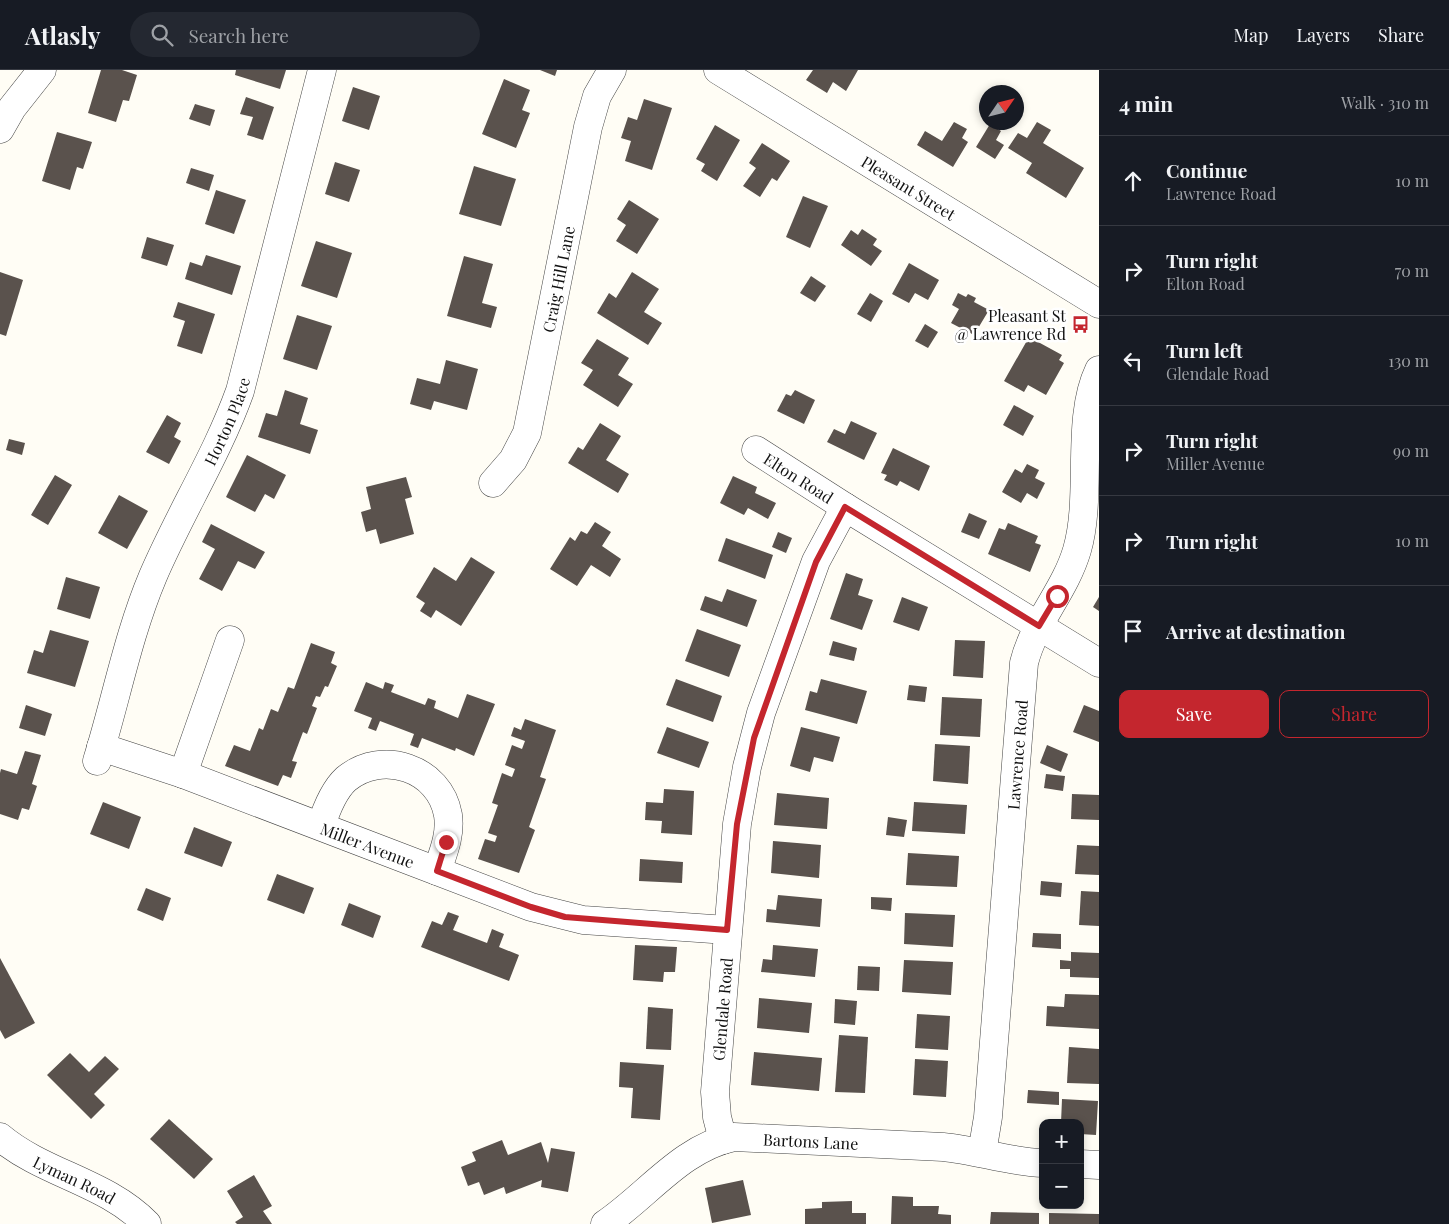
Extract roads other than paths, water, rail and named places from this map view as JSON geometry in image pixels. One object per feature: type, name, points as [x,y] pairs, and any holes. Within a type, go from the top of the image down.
[{"type":"street","points":[[0,129],[12,108],[42,70]]},
{"type":"street","name":"Horton Place","points":[[99,754],[138,619],[153,576],[227,424],[240,390],[322,70]]},
{"type":"street","name":"Craig Hill Lane","points":[[493,483],[513,460],[527,433],[588,127],[597,96],[612,70]]},
{"type":"street","name":"Pleasant Street","points":[[718,70],[1099,304]]},
{"type":"street","name":"Lawrence Road","points":[[982,1153],[989,1107],[1024,663],[1039,626],[1065,581],[1077,549],[1083,515],[1090,399],[1099,370]]},
{"type":"street","name":"Elton Road","points":[[756,450],[845,507],[1099,662]]},
{"type":"street","name":"Glendale Road","points":[[723,1140],[717,1117],[715,1092],[737,824],[754,738],[816,562],[845,507]]},
{"type":"street","points":[[183,774],[230,640]]},
{"type":"street","name":"Miller Avenue","points":[[99,754],[183,774],[531,907],[565,917],[727,930]]},
{"type":"street","points":[[321,826],[337,790],[356,772],[379,763],[390,763],[413,770],[433,786],[446,806],[448,829],[437,871]]},
{"type":"street","name":"Lyman Road","points":[[0,1137],[32,1159],[100,1190],[128,1208],[147,1224]]},
{"type":"street","name":"Bartons Lane","points":[[605,1224],[683,1160],[703,1148],[723,1140],[744,1137],[942,1147],[982,1153],[1020,1163],[1039,1163]]},
{"type":"street","points":[[1084,1164],[1099,1165]]},
{"type":"place","name":"Pleasant St @ Lawrence Rd","points":[[1080,324]]}]
